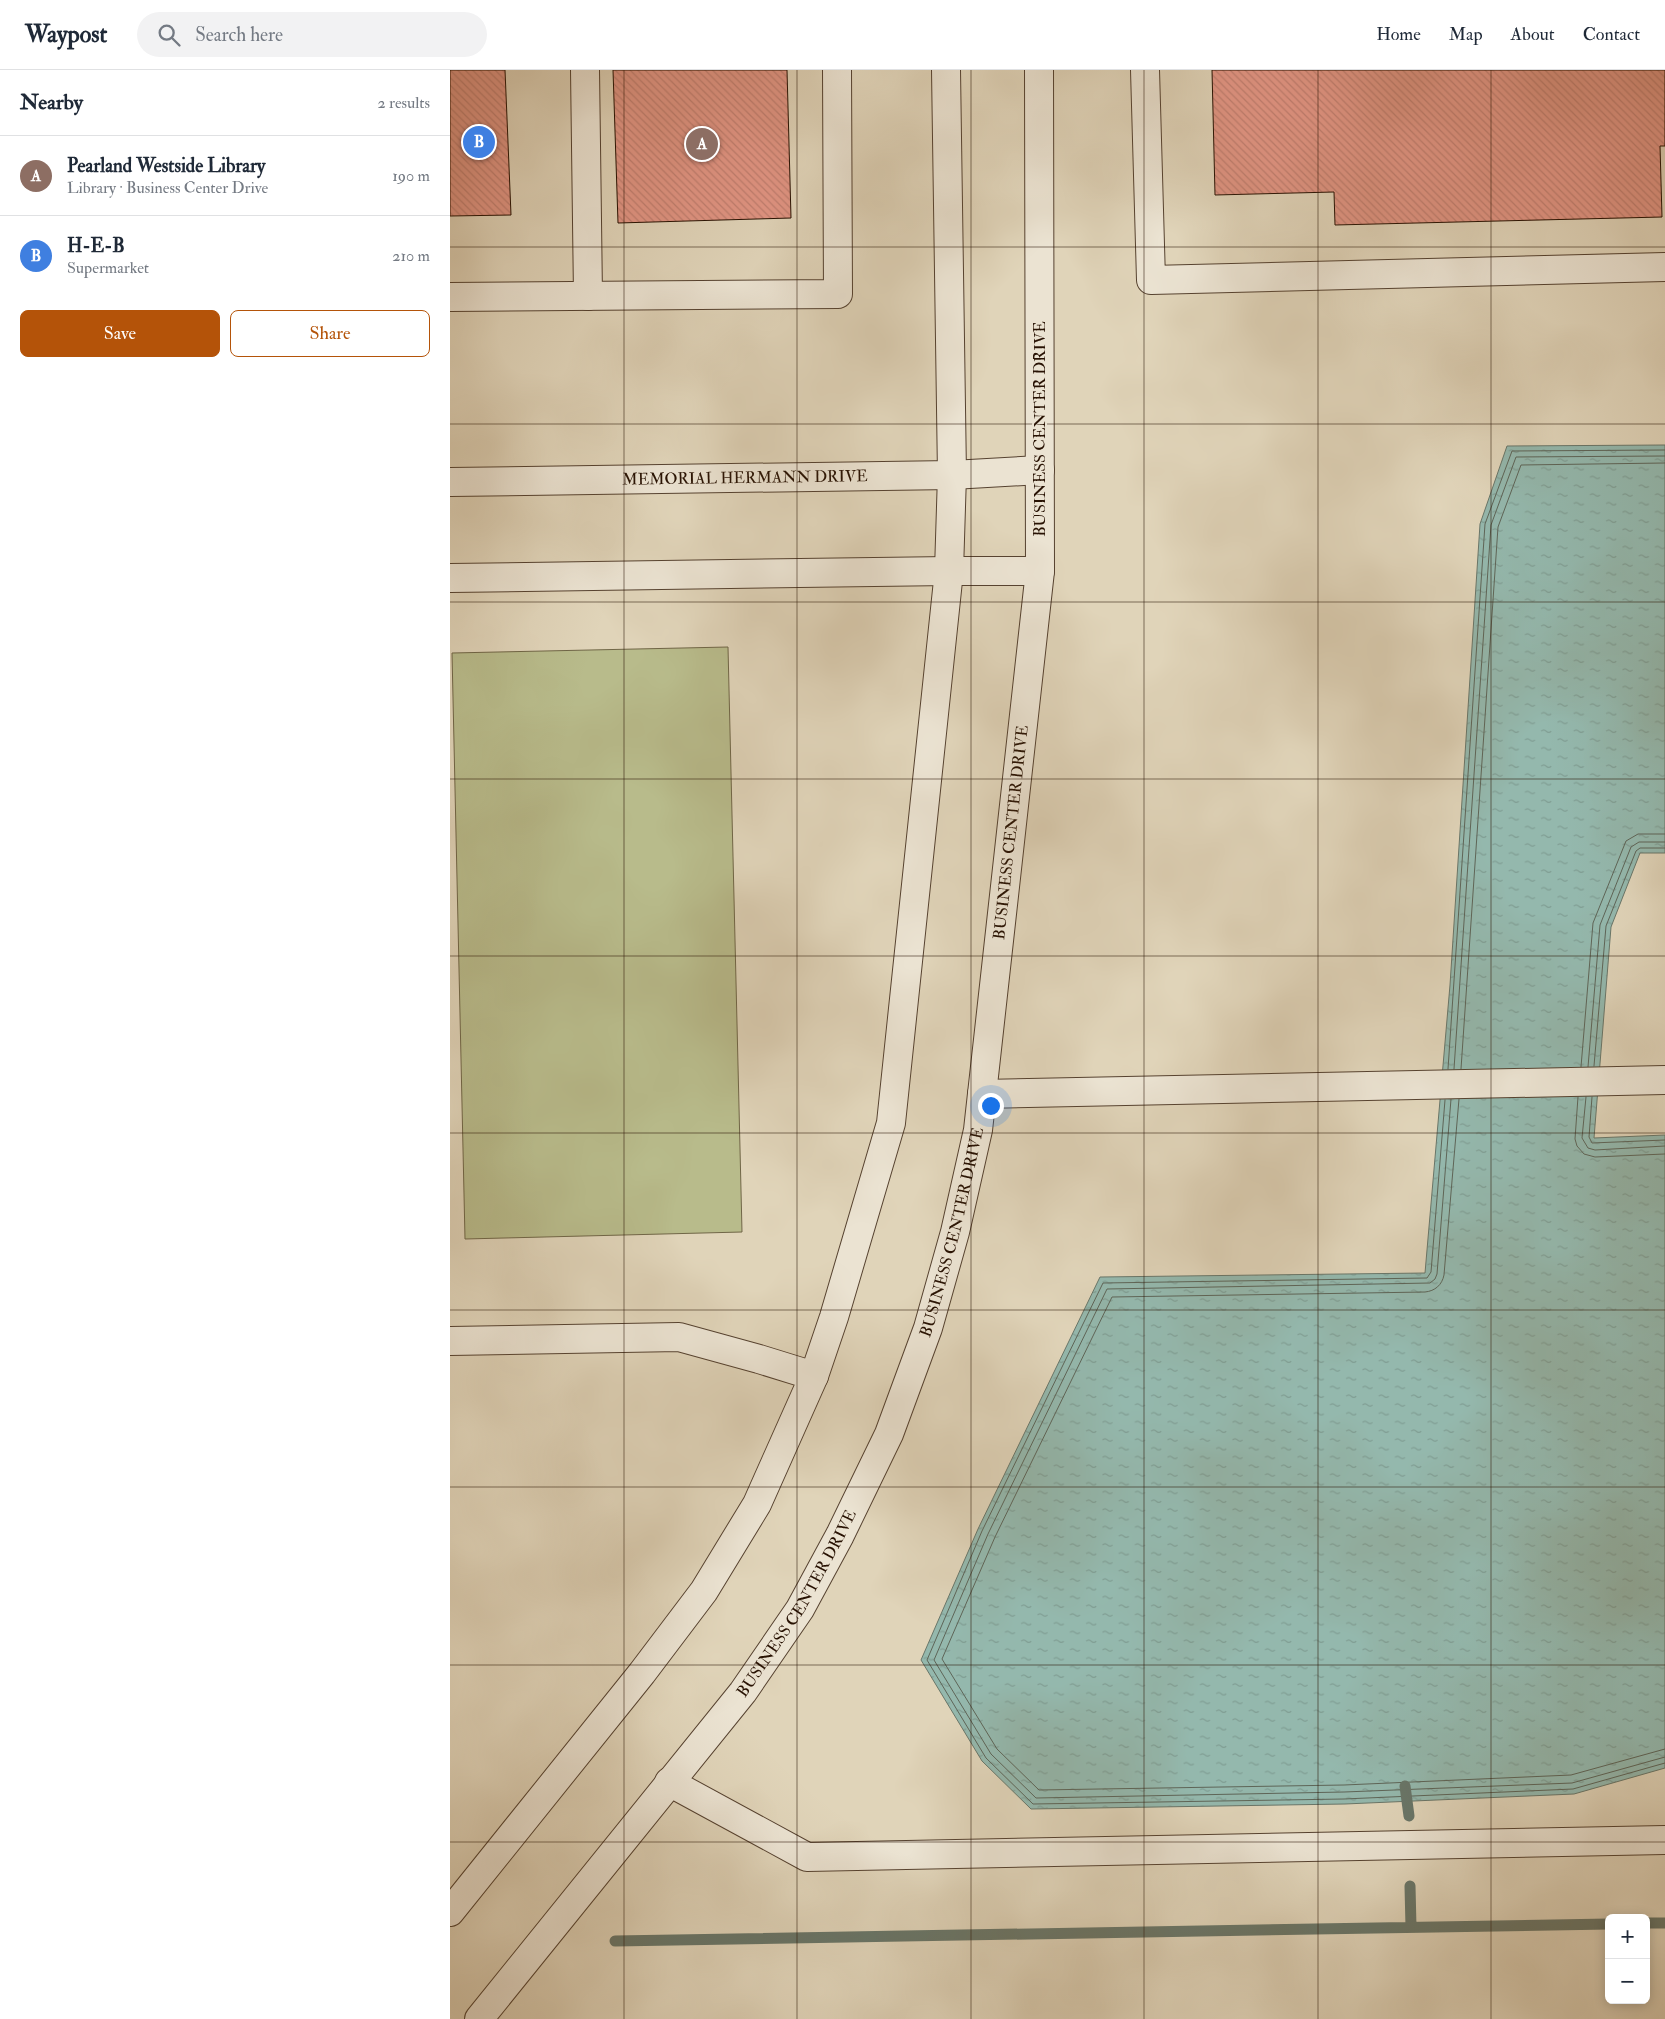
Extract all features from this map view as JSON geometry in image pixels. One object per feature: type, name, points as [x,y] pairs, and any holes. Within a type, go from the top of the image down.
[{"type":"street","points":[[585,70],[588,296]]},
{"type":"street","points":[[450,297],[838,294],[836,70]]},
{"type":"street","points":[[450,1912],[642,1673],[704,1591],[757,1504],[814,1376],[834,1317],[891,1123],[949,571],[952,475],[946,70]]},
{"type":"street","name":"BUSINESS CENTER DRIVE","points":[[479,2019],[743,1692],[800,1609],[840,1535],[889,1434],[928,1328],[955,1232],[978,1130],[1040,571],[1039,70]]},
{"type":"street","points":[[1146,70],[1151,280],[1665,267]]},
{"type":"street","name":"MEMORIAL HERMANN DRIVE","points":[[450,482],[952,475],[1040,470]]},
{"type":"street","points":[[450,578],[1040,571]]},
{"type":"street","points":[[982,1094],[1665,1080]]},
{"type":"street","points":[[450,1341],[679,1337],[814,1376]]},
{"type":"street","points":[[669,1782],[807,1857],[1665,1840]]},
{"type":"green space","points":[[728,647],[742,1232],[465,1239],[452,653]]},
{"type":"water","points":[[1665,445],[1665,853],[1640,853],[1611,927],[1594,1138],[1665,1135],[1665,1768],[1574,1794],[1345,1804],[1031,1809],[982,1761],[921,1660],[978,1529],[1100,1277],[1425,1273],[1450,985],[1480,524],[1507,446]]},
{"type":"building","points":[[450,70],[505,70],[511,215],[450,216]]},
{"type":"building","points":[[613,70],[787,70],[791,218],[618,223]]},
{"type":"building","points":[[1212,70],[1665,70],[1665,146],[1660,146],[1662,217],[1335,225],[1334,192],[1215,195]]},
{"type":"waterway","points":[[1405,1786],[1409,1816]]},
{"type":"waterway","points":[[1410,1886],[1411,1927]]},
{"type":"waterway","points":[[1650,1923],[1665,1923]]},
{"type":"waterway","points":[[615,1941],[1605,1924]]},
{"type":"place","name":"H-E-B","points":[[479,142]]},
{"type":"place","name":"Pearland Westside Library","points":[[702,144]]}]
